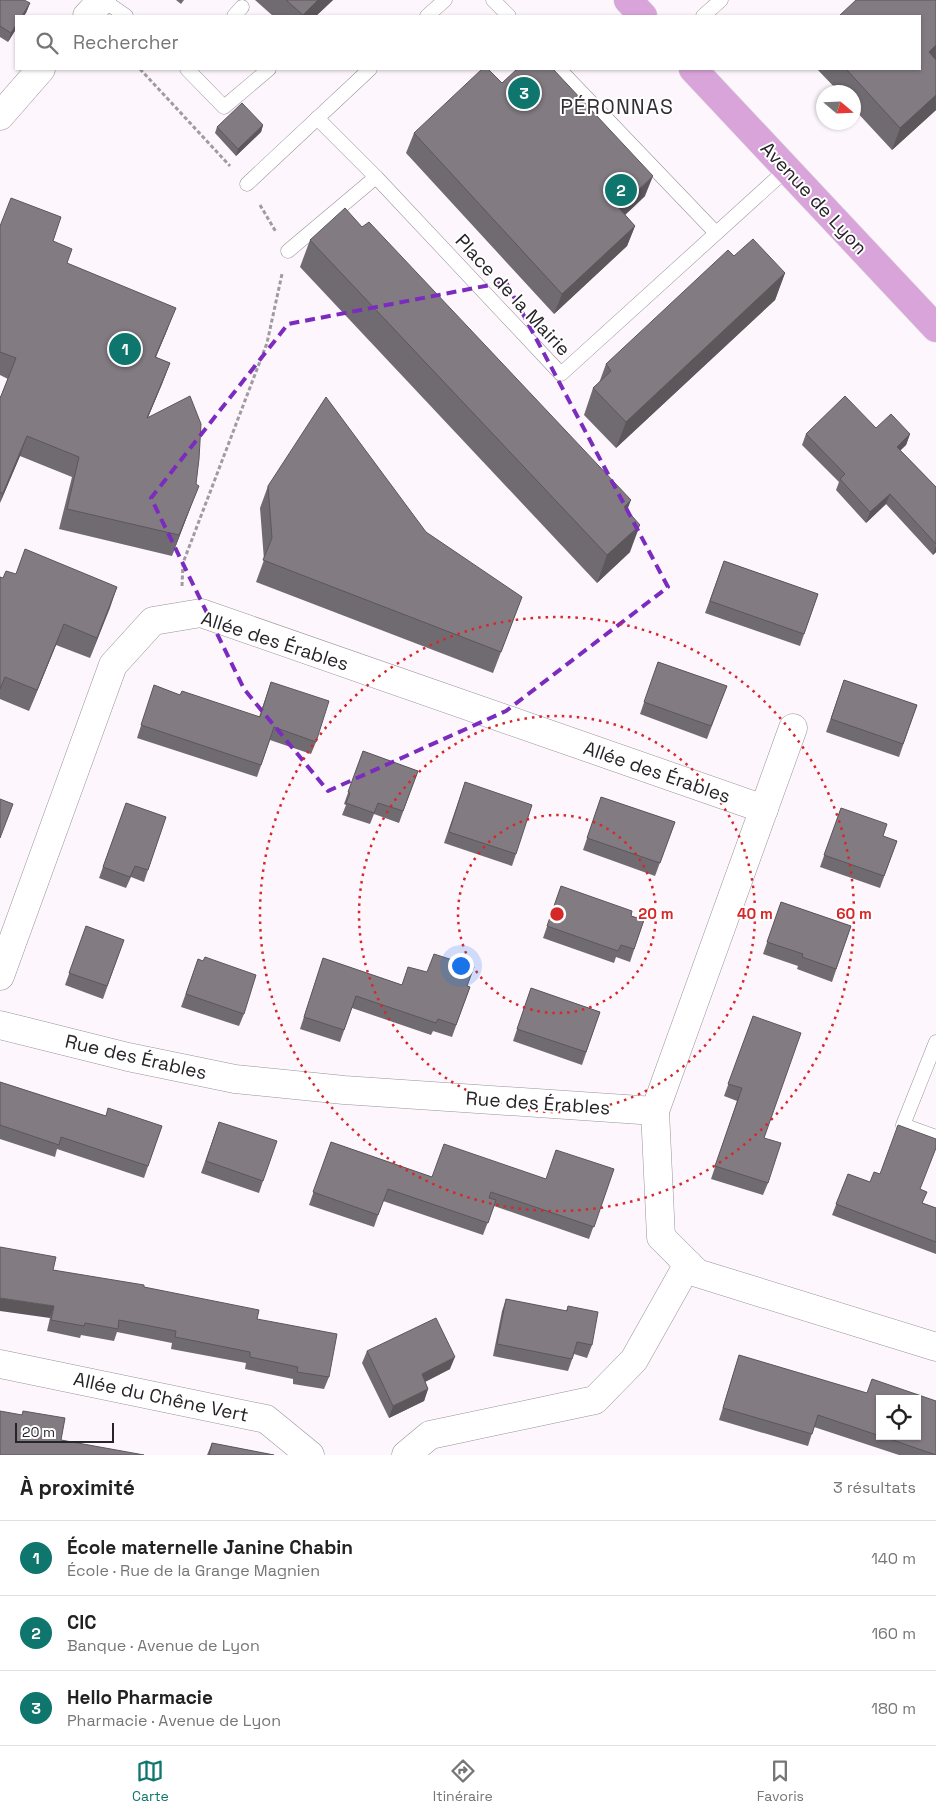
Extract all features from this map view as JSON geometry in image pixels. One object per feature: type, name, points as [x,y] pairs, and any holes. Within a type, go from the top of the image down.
[{"type":"main road","points":[[628,0],[642,15]]},
{"type":"main road","name":"Avenue de Lyon","points":[[694,70],[936,328]]},
{"type":"street","points":[[88,15],[103,0]]},
{"type":"street","points":[[0,116],[40,70]]},
{"type":"street","name":"Allée des Érables","points":[[0,976],[113,665],[152,621],[200,613],[764,809]]},
{"type":"street","points":[[793,728],[655,1111],[661,1237],[697,1273],[936,1347]]},
{"type":"street","name":"Rue des Érables","points":[[0,1025],[128,1057],[235,1079],[353,1091],[655,1111]]},
{"type":"street","points":[[406,1455],[430,1436],[595,1400],[634,1360],[688,1264]]},
{"type":"street","name":"Allée du Chêne Vert","points":[[0,1364],[266,1419],[310,1455]]},
{"type":"lane","points":[[103,0],[125,15]]},
{"type":"lane","points":[[428,15],[445,0]]},
{"type":"lane","points":[[493,0],[508,15]]},
{"type":"lane","points":[[704,15],[720,0]]},
{"type":"lane","points":[[188,70],[224,107],[268,70]]},
{"type":"lane","points":[[247,184],[369,70]]},
{"type":"lane","points":[[560,70],[716,233]]},
{"type":"lane","name":"Place de la Mairie","points":[[317,118],[376,177],[561,374],[787,169]]},
{"type":"lane","points":[[288,251],[376,177]]},
{"type":"lane","points":[[936,1042],[903,1125],[936,1137]]},
{"type":"path","points":[[141,70],[247,184],[288,251],[267,343],[183,563],[180,616]]},
{"type":"highlighted area","points":[[506,282],[668,587],[506,711],[328,791],[244,689],[151,498],[288,324]]},
{"type":"building","points":[[0,0],[24,0],[30,3],[23,15],[15,15],[15,27],[11,33],[0,26]]},
{"type":"building","points":[[286,0],[318,0],[303,15]]},
{"type":"building","points":[[856,0],[936,0],[936,45],[929,52],[936,60],[936,95],[900,128],[847,70],[921,70],[921,15],[840,15]]},
{"type":"building","points":[[481,70],[489,70],[502,83],[516,70],[554,70],[653,176],[619,208],[635,226],[562,294],[414,133]]},
{"type":"building","points":[[242,103],[263,125],[238,149],[217,127]]},
{"type":"building","points":[[11,198],[61,217],[53,241],[72,249],[67,263],[176,308],[155,357],[170,363],[147,418],[190,396],[201,424],[196,484],[199,486],[179,535],[67,509],[79,457],[27,436],[3,493],[0,493],[0,397],[16,358],[0,352],[0,226]]},
{"type":"building","points":[[345,208],[362,227],[369,222],[631,500],[624,507],[640,525],[607,555],[310,240]]},
{"type":"building","points":[[753,239],[785,273],[626,422],[593,388],[611,371],[606,364],[728,250],[734,256]]},
{"type":"building","points":[[845,396],[876,428],[891,414],[910,434],[897,447],[936,487],[936,544],[890,494],[870,512],[840,479],[845,474],[806,434]]},
{"type":"building","points":[[326,397],[426,532],[522,597],[501,652],[263,560],[272,538],[268,486]]},
{"type":"building","points":[[25,549],[117,587],[97,638],[64,624],[37,690],[5,677],[0,689],[0,577],[3,578],[6,571],[16,574]]},
{"type":"building","points":[[724,561],[818,594],[804,634],[710,601]]},
{"type":"building","points":[[658,662],[727,686],[711,726],[644,702]]},
{"type":"building","points":[[844,680],[917,705],[903,744],[831,719]]},
{"type":"building","points":[[271,682],[329,701],[316,742],[274,727],[261,765],[141,725],[154,685],[180,695],[182,691],[260,717]]},
{"type":"building","points":[[363,751],[418,771],[403,811],[378,803],[374,813],[346,803],[350,793],[348,792]]},
{"type":"building","points":[[465,782],[532,805],[516,854],[449,832]]},
{"type":"building","points":[[601,797],[675,822],[660,863],[587,838]]},
{"type":"building","points":[[0,799],[13,804],[0,838]]},
{"type":"building","points":[[126,803],[166,817],[148,870],[135,866],[130,877],[103,867]]},
{"type":"building","points":[[841,808],[887,824],[883,836],[897,841],[884,876],[824,855]]},
{"type":"building","points":[[561,886],[632,911],[631,916],[644,920],[634,949],[621,945],[618,951],[547,926]]},
{"type":"building","points":[[781,902],[851,926],[836,969],[802,957],[803,954],[767,942]]},
{"type":"building","points":[[86,926],[124,940],[107,986],[69,973]]},
{"type":"building","points":[[434,954],[474,967],[467,986],[470,987],[456,1025],[438,1019],[436,1023],[356,996],[344,1030],[304,1017],[323,958],[402,985],[408,967],[427,972]]},
{"type":"building","points":[[205,957],[256,975],[244,1014],[186,994],[198,959],[203,961]]},
{"type":"building","points":[[531,988],[600,1012],[586,1052],[517,1029]]},
{"type":"building","points":[[753,1016],[801,1033],[764,1138],[781,1143],[768,1183],[715,1166],[742,1088],[728,1084]]},
{"type":"building","points":[[0,1082],[106,1116],[108,1108],[162,1126],[148,1166],[61,1137],[59,1145],[0,1125]]},
{"type":"building","points":[[219,1122],[277,1141],[263,1181],[206,1161]]},
{"type":"building","points":[[898,1125],[936,1139],[936,1148],[920,1189],[927,1192],[922,1203],[936,1208],[936,1242],[836,1204],[848,1174],[870,1182],[874,1172],[880,1174]]},
{"type":"building","points":[[331,1142],[432,1177],[444,1144],[546,1179],[556,1150],[614,1169],[594,1227],[491,1192],[489,1198],[496,1200],[488,1223],[388,1189],[378,1215],[313,1192]]},
{"type":"building","points":[[0,1247],[56,1257],[53,1270],[144,1285],[144,1287],[259,1310],[257,1319],[337,1334],[329,1377],[297,1372],[298,1367],[250,1357],[250,1352],[175,1337],[176,1331],[119,1320],[118,1329],[85,1323],[84,1326],[51,1320],[54,1306],[0,1298]]},
{"type":"building","points":[[506,1299],[567,1311],[568,1306],[598,1312],[592,1345],[577,1342],[572,1359],[497,1344]]},
{"type":"building","points":[[436,1318],[455,1357],[422,1374],[428,1389],[393,1406],[367,1351]]},
{"type":"building","points":[[739,1355],[867,1393],[872,1379],[919,1395],[876,1395],[876,1435],[818,1415],[812,1434],[723,1408]]},
{"type":"building","points":[[921,1396],[936,1401],[936,1455],[893,1440],[921,1440]]},
{"type":"building","points":[[0,1411],[22,1415],[23,1411],[65,1418],[61,1440],[144,1455],[0,1455]]},
{"type":"building","points":[[212,1443],[274,1455],[209,1455]]},
{"type":"place","name":"Hello Pharmacie","points":[[524,93]]},
{"type":"place","name":"CIC","points":[[621,190]]},
{"type":"place","name":"École maternelle Janine Chabin","points":[[125,349]]},
{"type":"district","name":"PÉRONNAS","points":[[617,106]]}]
